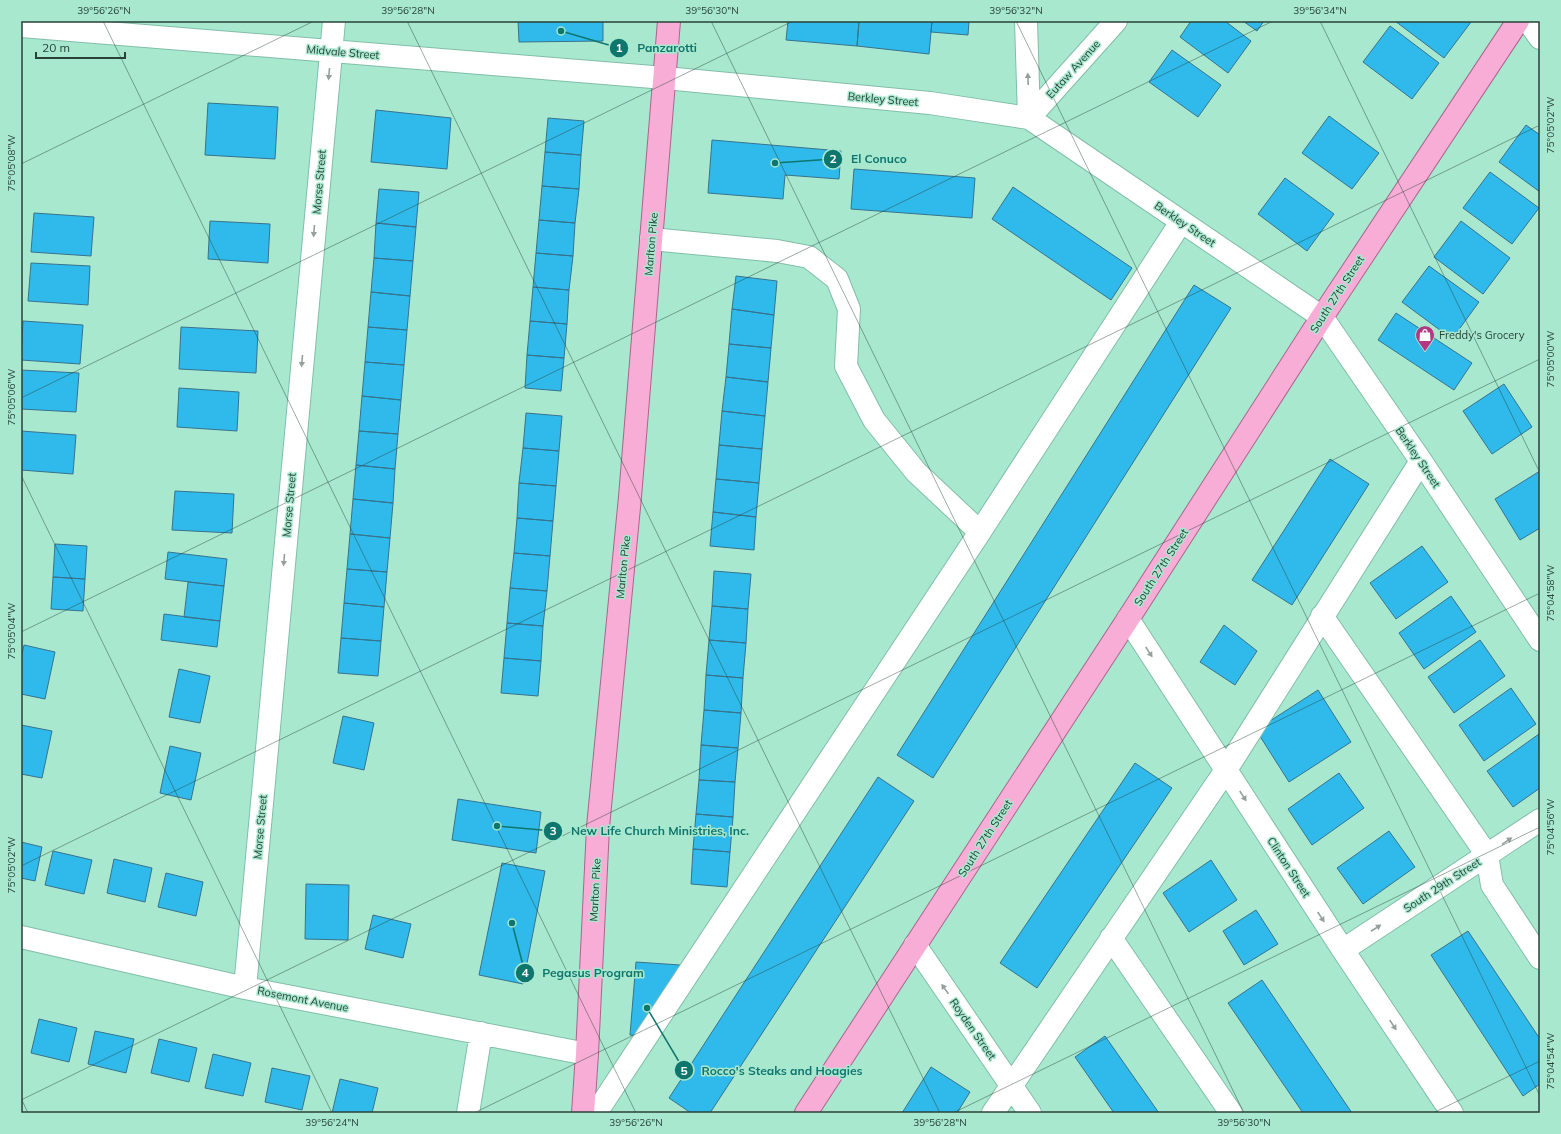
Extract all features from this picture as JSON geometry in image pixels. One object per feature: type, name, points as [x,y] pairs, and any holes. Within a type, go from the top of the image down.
[{"type":"main road","name":"Marlton Pike","points":[[582,1113],[587,1054],[598,826],[630,497],[669,21]]},
{"type":"main road","name":"South 27th Street","points":[[806,1113],[1128,619],[1322,317],[1518,21]]},
{"type":"street","name":"Morse Street","points":[[245,988],[334,21]]},
{"type":"street","points":[[1026,21],[1029,118]]},
{"type":"street","name":"Eutaw Avenue","points":[[1029,118],[1116,21]]},
{"type":"street","points":[[1528,21],[1540,38]]},
{"type":"street","name":"Midvale Street","points":[[21,26],[665,78]]},
{"type":"street","name":"Berkley Street","points":[[665,78],[930,103],[1029,118],[1322,317],[1421,461],[1540,640]]},
{"type":"street","points":[[596,1113],[980,532],[1181,222]]},
{"type":"street","points":[[651,238],[777,251],[809,257],[837,279],[849,309],[846,366],[874,420],[916,472],[980,532]]},
{"type":"street","points":[[993,1113],[1226,770],[1421,461]]},
{"type":"street","points":[[1322,616],[1487,855],[1492,885],[1540,958]]},
{"type":"street","name":"Clinton Street","points":[[1128,619],[1343,950],[1452,1113]]},
{"type":"street","name":"South 29th Street","points":[[1343,950],[1540,820]]},
{"type":"street","name":"Rosemont Avenue","points":[[21,937],[245,988],[587,1054]]},
{"type":"street","points":[[1111,938],[1231,1113]]},
{"type":"street","name":"Royden Street","points":[[915,945],[1030,1113]]},
{"type":"street","points":[[468,1113],[481,1033]]},
{"type":"building","points":[[518,21],[603,21],[603,41],[519,42]]},
{"type":"building","points":[[788,21],[859,21],[857,46],[786,40]]},
{"type":"building","points":[[859,21],[932,21],[929,54],[857,46]]},
{"type":"building","points":[[932,21],[969,21],[968,35],[931,32]]},
{"type":"building","points":[[1191,21],[1225,21],[1251,41],[1228,73],[1180,37]]},
{"type":"building","points":[[1243,21],[1264,21],[1257,31]]},
{"type":"building","points":[[1395,21],[1470,21],[1471,22],[1444,58]]},
{"type":"building","points":[[1390,26],[1439,63],[1412,99],[1363,62]]},
{"type":"building","points":[[1172,50],[1221,85],[1198,117],[1149,82]]},
{"type":"building","points":[[208,103],[278,107],[275,159],[205,155]]},
{"type":"building","points":[[376,110],[451,118],[447,169],[371,162]]},
{"type":"building","points":[[1329,116],[1379,153],[1352,189],[1302,153]]},
{"type":"building","points":[[548,118],[584,121],[581,155],[545,152]]},
{"type":"building","points":[[1526,125],[1540,135],[1540,192],[1499,162]]},
{"type":"building","points":[[712,140],[841,151],[839,179],[785,175],[783,199],[708,193]]},
{"type":"building","points":[[545,152],[581,155],[579,189],[542,186]]},
{"type":"building","points":[[854,169],[975,178],[972,218],[851,209]]},
{"type":"building","points":[[1490,172],[1539,208],[1512,244],[1463,208]]},
{"type":"building","points":[[1285,178],[1334,214],[1307,251],[1258,214]]},
{"type":"building","points":[[542,186],[579,189],[575,223],[539,220]]},
{"type":"building","points":[[1013,187],[1132,268],[1111,300],[992,219]]},
{"type":"building","points":[[379,189],[419,192],[416,227],[376,223]]},
{"type":"building","points":[[34,213],[94,217],[91,256],[31,252]]},
{"type":"building","points":[[539,220],[575,223],[573,256],[536,253]]},
{"type":"building","points":[[210,221],[270,224],[268,263],[208,259]]},
{"type":"building","points":[[1461,221],[1510,258],[1483,294],[1434,257]]},
{"type":"building","points":[[376,223],[416,227],[413,261],[374,258]]},
{"type":"building","points":[[536,253],[573,256],[569,290],[533,287]]},
{"type":"building","points":[[374,258],[413,261],[410,296],[371,292]]},
{"type":"building","points":[[31,263],[90,266],[88,305],[28,301]]},
{"type":"building","points":[[1429,266],[1479,302],[1452,339],[1402,302]]},
{"type":"building","points":[[736,276],[777,281],[774,315],[732,309]]},
{"type":"building","points":[[1194,285],[1231,308],[933,778],[897,755]]},
{"type":"building","points":[[533,287],[569,290],[567,324],[530,321]]},
{"type":"building","points":[[371,292],[410,296],[407,330],[368,327]]},
{"type":"building","points":[[732,309],[774,315],[771,348],[729,344]]},
{"type":"building","name":"Freddy's Grocery","points":[[1396,313],[1472,363],[1454,390],[1378,340]]},
{"type":"building","points":[[23,321],[83,325],[80,364],[21,360]]},
{"type":"building","points":[[530,321],[567,324],[564,358],[527,355]]},
{"type":"building","points":[[181,327],[258,331],[256,373],[179,369]]},
{"type":"building","points":[[368,327],[407,330],[404,365],[365,362]]},
{"type":"building","points":[[729,344],[771,348],[768,382],[726,377]]},
{"type":"building","points":[[527,355],[564,358],[561,391],[525,388]]},
{"type":"building","points":[[365,362],[404,365],[401,400],[362,396]]},
{"type":"building","points":[[21,370],[79,373],[76,412],[21,409]]},
{"type":"building","points":[[726,377],[768,382],[765,416],[722,411]]},
{"type":"building","points":[[1504,384],[1532,427],[1492,454],[1463,411]]},
{"type":"building","points":[[179,388],[239,392],[237,431],[177,427]]},
{"type":"building","points":[[362,396],[401,400],[398,434],[359,431]]},
{"type":"building","points":[[722,411],[765,416],[762,449],[719,445]]},
{"type":"building","points":[[526,413],[562,416],[559,451],[523,448]]},
{"type":"building","points":[[21,431],[76,435],[73,474],[21,470]]},
{"type":"building","points":[[359,431],[398,434],[395,469],[356,465]]},
{"type":"building","points":[[719,445],[762,449],[759,483],[716,479]]},
{"type":"building","points":[[523,448],[559,451],[556,486],[519,483]]},
{"type":"building","points":[[1330,459],[1369,484],[1292,605],[1252,580]]},
{"type":"building","points":[[356,465],[395,469],[393,503],[353,499]]},
{"type":"building","points":[[1540,471],[1540,528],[1520,540],[1495,499]]},
{"type":"building","points":[[716,479],[759,483],[756,517],[713,512]]},
{"type":"building","points":[[519,483],[556,486],[553,521],[517,518]]},
{"type":"building","points":[[175,491],[234,494],[232,533],[172,530]]},
{"type":"building","points":[[353,499],[393,503],[390,538],[350,534]]},
{"type":"building","points":[[713,512],[756,517],[754,550],[710,546]]},
{"type":"building","points":[[517,518],[553,521],[550,556],[514,553]]},
{"type":"building","points":[[350,534],[390,538],[387,572],[347,569]]},
{"type":"building","points":[[55,544],[87,546],[85,579],[53,577]]},
{"type":"building","points":[[1422,546],[1448,582],[1396,619],[1370,583]]},
{"type":"building","points":[[168,552],[227,559],[224,586],[165,579]]},
{"type":"building","points":[[514,553],[550,556],[547,591],[510,588]]},
{"type":"building","points":[[347,569],[387,572],[384,607],[344,603]]},
{"type":"building","points":[[714,571],[751,574],[748,609],[712,606]]},
{"type":"building","points":[[53,577],[85,579],[83,611],[51,609]]},
{"type":"building","points":[[188,582],[224,586],[220,621],[184,617]]},
{"type":"building","points":[[510,588],[547,591],[543,626],[507,623]]},
{"type":"building","points":[[1451,596],[1476,632],[1424,669],[1399,633]]},
{"type":"building","points":[[344,603],[384,607],[381,641],[341,638]]},
{"type":"building","points":[[712,606],[748,609],[746,643],[709,640]]},
{"type":"building","points":[[164,614],[220,621],[217,647],[161,640]]},
{"type":"building","points":[[507,623],[543,626],[541,661],[504,658]]},
{"type":"building","points":[[1224,625],[1257,651],[1235,685],[1200,662]]},
{"type":"building","points":[[341,638],[381,641],[378,676],[338,673]]},
{"type":"building","points":[[709,640],[746,643],[743,678],[706,675]]},
{"type":"building","points":[[1480,640],[1505,676],[1454,713],[1428,677]]},
{"type":"building","points":[[24,645],[55,652],[45,699],[21,694],[21,659]]},
{"type":"building","points":[[504,658],[541,661],[538,696],[501,693]]},
{"type":"building","points":[[179,669],[210,676],[200,723],[169,717]]},
{"type":"building","points":[[706,675],[743,678],[741,713],[704,710]]},
{"type":"building","points":[[1511,688],[1536,724],[1484,761],[1459,725]]},
{"type":"building","points":[[1318,690],[1351,742],[1289,782],[1256,730]]},
{"type":"building","points":[[704,710],[741,713],[738,748],[701,745]]},
{"type":"building","points":[[343,716],[374,723],[364,770],[333,763]]},
{"type":"building","points":[[21,725],[52,731],[42,778],[21,774]]},
{"type":"building","points":[[1539,734],[1540,788],[1513,807],[1487,771]]},
{"type":"building","points":[[701,745],[738,748],[735,782],[699,780]]},
{"type":"building","points":[[170,746],[201,753],[191,800],[160,793]]},
{"type":"building","points":[[1135,763],[1172,788],[1037,988],[1000,963]]},
{"type":"building","points":[[1339,773],[1364,808],[1312,845],[1288,809]]},
{"type":"building","points":[[878,777],[914,801],[710,1113],[691,1113],[669,1098]]},
{"type":"building","points":[[699,780],[735,782],[733,817],[696,814]]},
{"type":"building","points":[[458,799],[541,812],[536,853],[452,840]]},
{"type":"building","points":[[696,814],[733,817],[730,852],[693,849]]},
{"type":"building","points":[[1389,831],[1415,867],[1363,904],[1337,868]]},
{"type":"building","points":[[21,842],[42,847],[35,881],[21,878]]},
{"type":"building","points":[[693,849],[730,852],[727,887],[691,884]]},
{"type":"building","points":[[53,851],[92,860],[84,894],[45,885]]},
{"type":"building","points":[[114,859],[152,868],[145,902],[107,893]]},
{"type":"building","points":[[1211,860],[1237,900],[1189,932],[1163,893]]},
{"type":"building","points":[[502,863],[545,871],[523,984],[479,975]]},
{"type":"building","points":[[166,873],[203,882],[196,916],[158,907]]},
{"type":"building","points":[[306,884],[349,885],[348,940],[305,939]]},
{"type":"building","points":[[1256,910],[1278,944],[1244,965],[1223,931]]},
{"type":"building","points":[[373,915],[411,924],[403,958],[365,949]]},
{"type":"building","points":[[1468,931],[1540,1039],[1540,1084],[1523,1096],[1431,955]]},
{"type":"building","points":[[636,962],[680,965],[679,981],[643,1036],[630,1035]]},
{"type":"building","points":[[1262,980],[1352,1113],[1303,1113],[1228,1003]]},
{"type":"building","points":[[39,1019],[77,1028],[69,1062],[31,1053]]},
{"type":"building","points":[[95,1031],[134,1039],[126,1073],[88,1064]]},
{"type":"building","points":[[1105,1036],[1159,1113],[1114,1113],[1075,1057]]},
{"type":"building","points":[[159,1039],[197,1048],[189,1082],[151,1073]]},
{"type":"building","points":[[213,1054],[251,1063],[243,1096],[205,1088]]},
{"type":"building","points":[[931,1067],[970,1092],[957,1113],[902,1113]]},
{"type":"building","points":[[272,1068],[310,1076],[302,1110],[265,1102]]},
{"type":"building","points":[[340,1079],[378,1088],[372,1113],[332,1113]]},
{"type":"place","name":"Panzarotti","points":[[561,31]]},
{"type":"place","name":"El Conuco","points":[[775,163]]},
{"type":"place","name":"Freddy's Grocery","points":[[1425,352]]},
{"type":"place","name":"New Life Church Ministries, Inc.","points":[[497,826]]},
{"type":"place","name":"Pegasus Program","points":[[512,923]]},
{"type":"place","name":"Rocco's Steaks and Hoagies","points":[[647,1008]]}]
